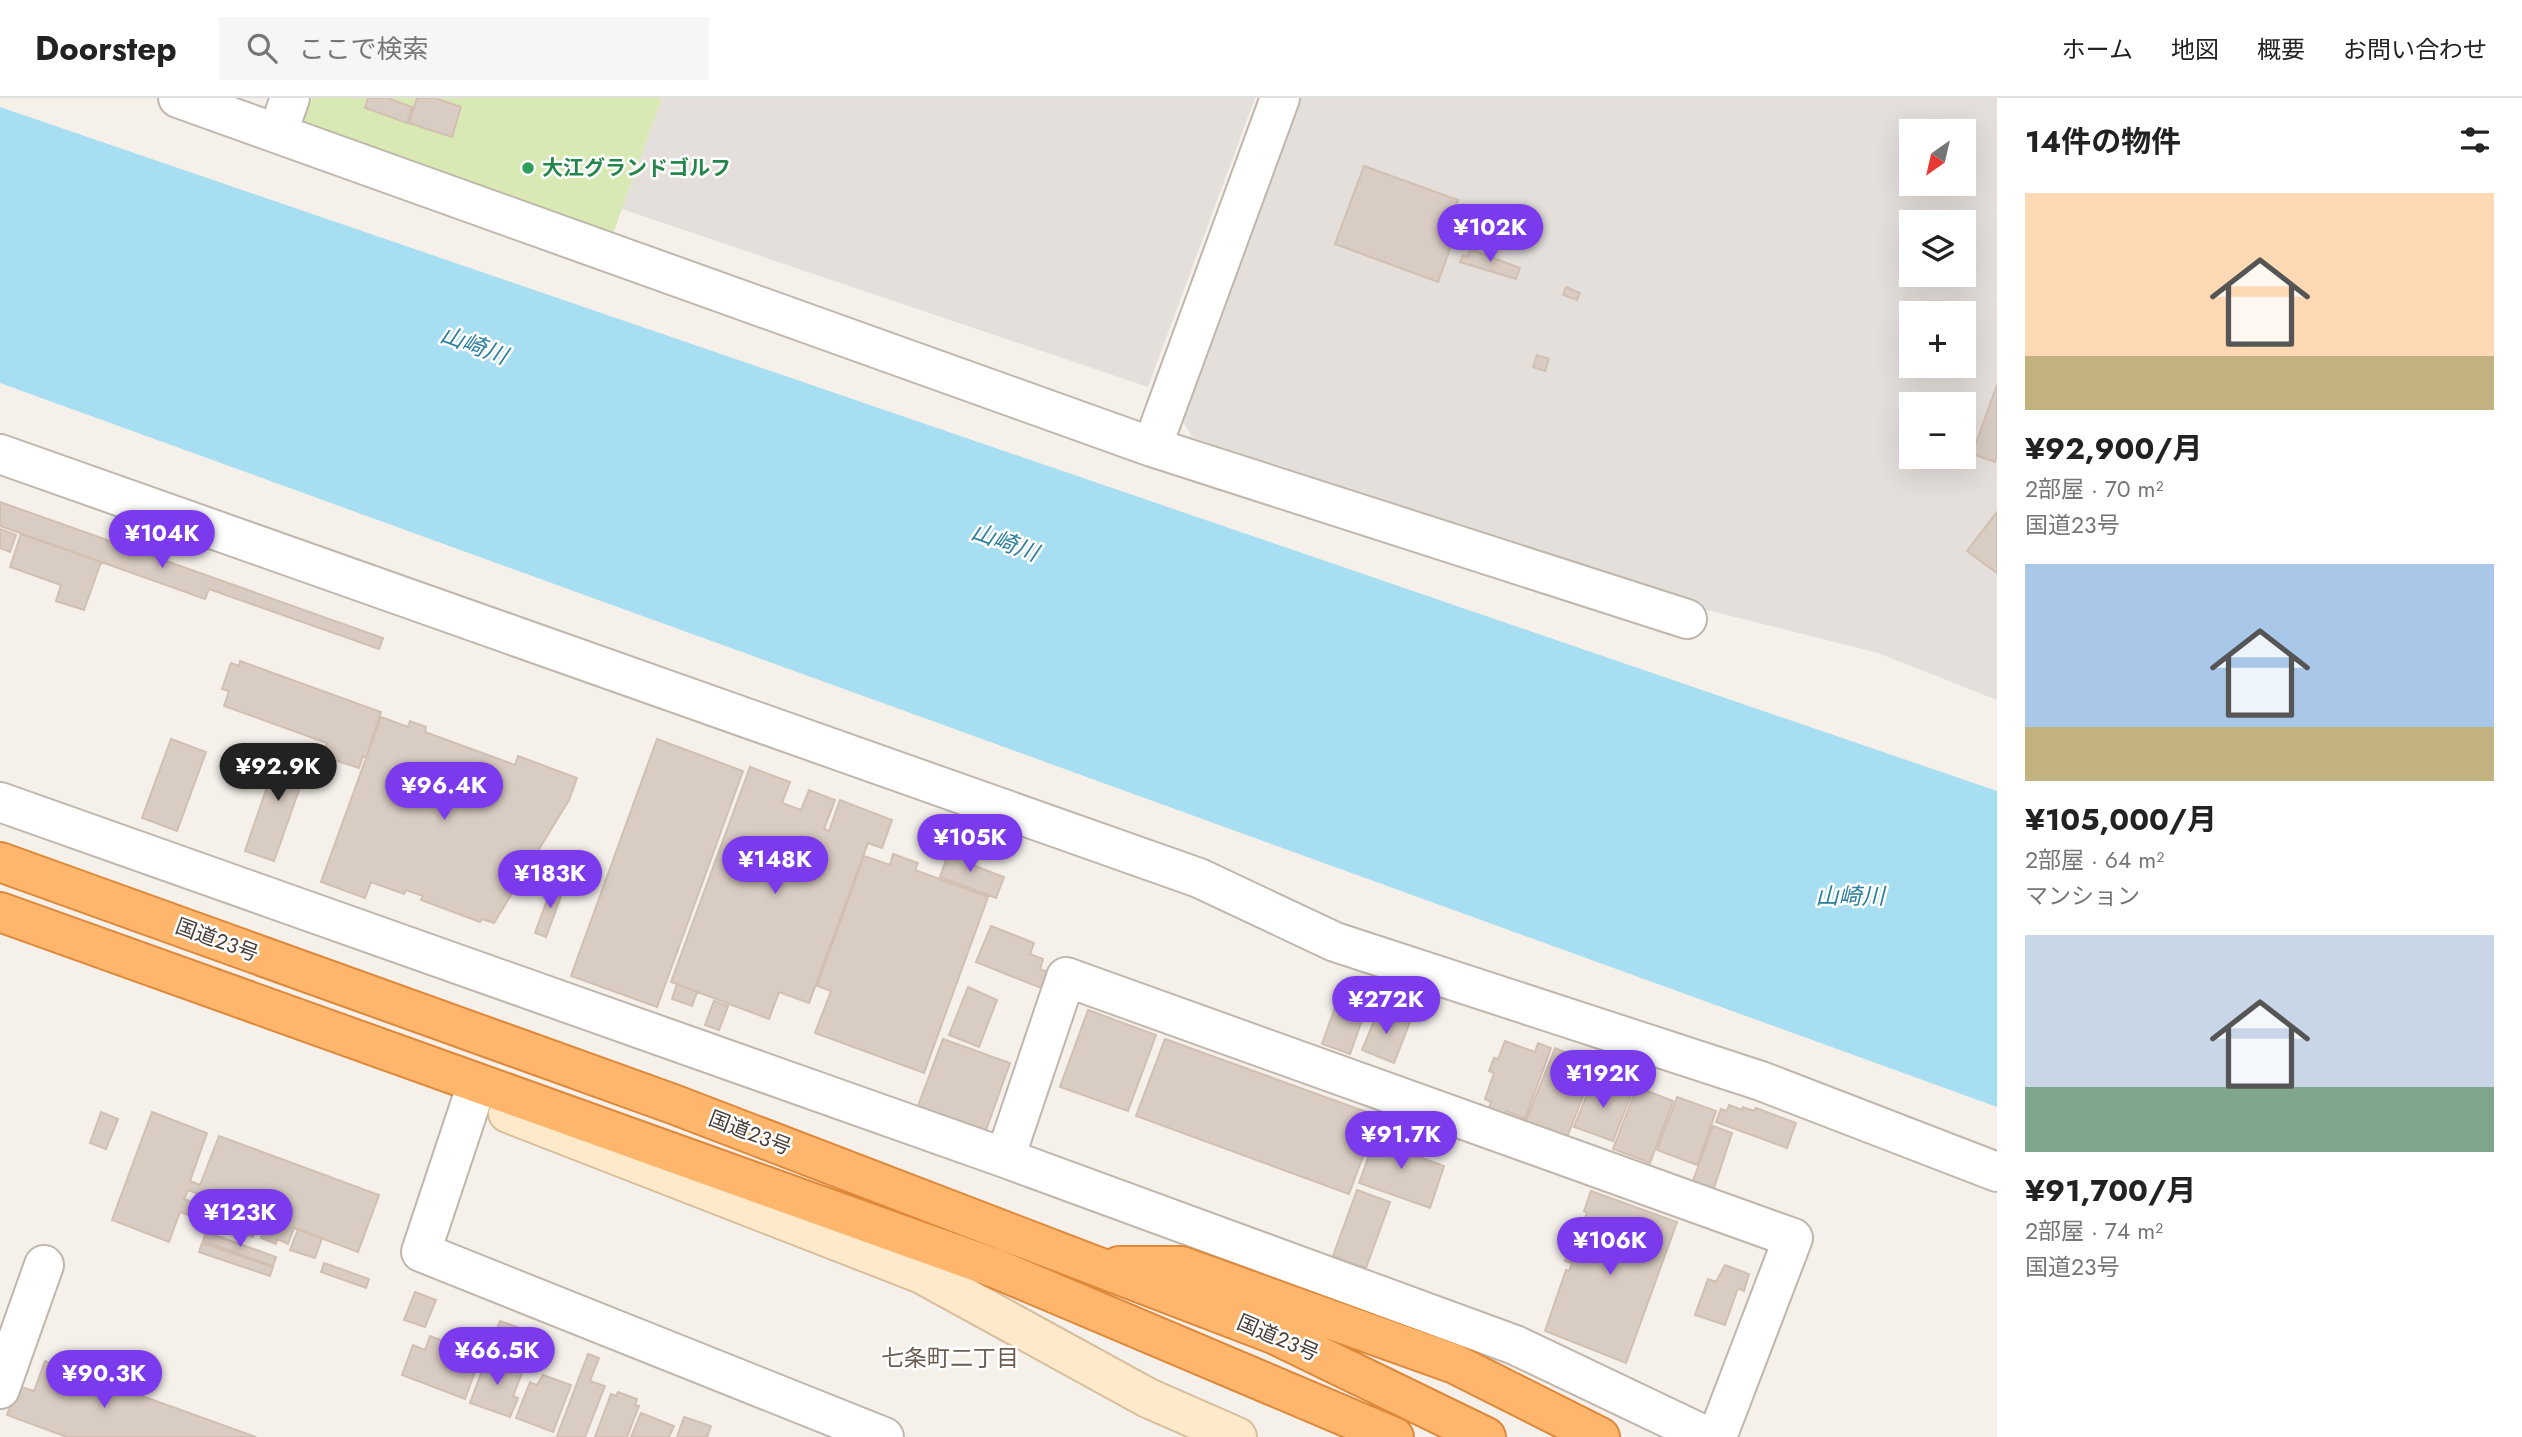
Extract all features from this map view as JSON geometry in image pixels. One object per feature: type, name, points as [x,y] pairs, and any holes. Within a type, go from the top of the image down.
[{"type":"highway","name":"国道23号","points":[[0,862],[673,1104],[1276,1335],[1486,1437]]},
{"type":"highway","points":[[0,912],[997,1269],[1394,1437]]},
{"type":"highway","points":[[1099,1267],[1181,1266],[1455,1364],[1600,1437]]},
{"type":"highway","points":[[997,1269],[1325,1437]]},
{"type":"street","points":[[178,98],[284,115],[1152,447],[1687,619]]},
{"type":"street","points":[[1152,447],[1280,98]]},
{"type":"street","points":[[0,454],[1199,878],[1335,942],[1761,1082],[1997,1172]]},
{"type":"street","points":[[0,802],[1005,1158],[1515,1345],[1708,1437]]},
{"type":"street","points":[[0,926],[472,1099],[922,1274],[1148,1398],[1237,1437]]},
{"type":"street","points":[[1005,1158],[1066,977],[1793,1238],[1717,1437]]},
{"type":"street","points":[[472,1099],[421,1252],[884,1437]]},
{"type":"street","points":[[0,1389],[44,1265]]},
{"type":"shaded area","points":[[662,98],[1255,98],[1148,387],[622,209]]},
{"type":"shaded area","points":[[1296,98],[1997,98],[1997,700],[1878,653],[1687,605],[1192,437],[1178,414]]},
{"type":"green space","name":"大江グランドゴルフ","points":[[312,98],[662,98],[613,234],[301,127]]},
{"type":"water","name":"山崎川","points":[[0,107],[1997,791],[1997,1107],[0,383]]},
{"type":"building","points":[[368,98],[388,98],[412,107],[407,123],[365,108]]},
{"type":"building","points":[[417,98],[434,98],[461,107],[452,137],[409,123]]},
{"type":"building","points":[[1364,166],[1458,200],[1447,228],[1456,232],[1438,282],[1335,244]]},
{"type":"building","points":[[1470,249],[1520,268],[1516,279],[1460,262],[1463,255],[1468,257]]},
{"type":"building","points":[[1566,287],[1580,293],[1577,300],[1563,295]]},
{"type":"building","points":[[1537,355],[1549,359],[1545,371],[1533,367]]},
{"type":"building","points":[[1997,385],[1995,462],[1976,455],[1976,443]]},
{"type":"building","points":[[0,502],[383,638],[379,649],[209,589],[205,599],[0,526]]},
{"type":"building","points":[[1997,512],[1997,573],[1967,551]]},
{"type":"building","points":[[0,529],[16,535],[10,552],[0,548]]},
{"type":"building","points":[[21,534],[101,562],[84,610],[56,601],[61,585],[10,567]]},
{"type":"building","points":[[240,661],[381,712],[366,758],[363,756],[359,768],[322,756],[327,743],[224,706],[229,691],[222,689],[231,663],[239,666]]},
{"type":"building","points":[[381,717],[408,727],[410,721],[426,727],[425,732],[515,765],[518,756],[577,778],[569,800],[494,923],[482,919],[480,922],[421,900],[423,896],[406,890],[404,894],[371,882],[365,898],[321,882]]},
{"type":"building","points":[[171,739],[206,752],[177,831],[142,818]]},
{"type":"building","points":[[657,739],[743,771],[657,1007],[571,976]]},
{"type":"building","points":[[281,746],[311,756],[274,861],[245,851]]},
{"type":"building","points":[[750,767],[790,782],[782,803],[801,810],[809,790],[835,800],[824,829],[829,831],[840,800],[892,820],[882,848],[868,843],[809,1003],[779,992],[769,1019],[671,982]]},
{"type":"building","points":[[951,846],[974,855],[970,864],[1004,877],[996,898],[940,877]]},
{"type":"building","points":[[893,854],[918,863],[915,870],[988,897],[924,1073],[815,1033],[831,991],[817,986],[864,856],[890,865]]},
{"type":"building","points":[[553,884],[564,888],[546,937],[535,933]]},
{"type":"building","points":[[991,926],[1034,943],[1030,954],[1043,959],[1040,969],[1052,974],[1046,990],[976,962]]},
{"type":"building","points":[[677,984],[697,992],[692,1006],[672,999]]},
{"type":"building","points":[[968,987],[997,1000],[979,1047],[949,1035]]},
{"type":"building","points":[[1342,988],[1370,998],[1350,1054],[1322,1044]]},
{"type":"building","points":[[1395,989],[1421,1000],[1415,1015],[1388,1004]]},
{"type":"building","points":[[714,1001],[728,1006],[719,1030],[705,1025]]},
{"type":"building","points":[[1379,1009],[1410,1022],[1394,1063],[1362,1050]]},
{"type":"building","points":[[1088,1010],[1156,1035],[1128,1111],[1060,1087]]},
{"type":"building","points":[[943,1039],[1010,1063],[986,1130],[918,1106]]},
{"type":"building","points":[[1165,1039],[1378,1116],[1349,1194],[1136,1116]]},
{"type":"building","points":[[1505,1041],[1535,1052],[1538,1043],[1551,1048],[1525,1119],[1506,1111],[1504,1117],[1488,1111],[1491,1102],[1485,1099],[1494,1073],[1489,1071],[1494,1058],[1498,1059]]},
{"type":"building","points":[[1555,1048],[1581,1059],[1573,1080],[1587,1086],[1566,1140],[1525,1124]]},
{"type":"building","points":[[1592,1082],[1616,1091],[1618,1084],[1633,1090],[1613,1141],[1574,1127]]},
{"type":"building","points":[[1637,1087],[1673,1101],[1650,1163],[1613,1149]]},
{"type":"building","points":[[1677,1097],[1716,1111],[1697,1165],[1657,1150]]},
{"type":"building","points":[[1729,1105],[1742,1110],[1743,1107],[1754,1111],[1756,1108],[1796,1123],[1787,1148],[1716,1122],[1721,1109],[1727,1111]]},
{"type":"building","points":[[101,1112],[118,1119],[106,1149],[90,1143]]},
{"type":"building","points":[[152,1112],[207,1133],[190,1181],[200,1185],[219,1136],[379,1195],[358,1252],[294,1228],[288,1244],[277,1239],[276,1244],[261,1238],[268,1220],[188,1190],[184,1199],[201,1205],[197,1218],[180,1212],[169,1242],[112,1220]]},
{"type":"building","points":[[1713,1126],[1732,1133],[1714,1188],[1693,1181]]},
{"type":"building","points":[[1378,1131],[1412,1143],[1409,1153],[1444,1166],[1430,1208],[1359,1183]]},
{"type":"building","points":[[1357,1190],[1390,1202],[1366,1268],[1333,1256]]},
{"type":"building","points":[[1591,1191],[1677,1222],[1626,1363],[1545,1331],[1566,1270],[1569,1271],[1572,1263],[1565,1261],[1568,1252],[1573,1253],[1587,1213],[1584,1211]]},
{"type":"building","points":[[202,1209],[256,1228],[253,1237],[199,1218]]},
{"type":"building","points":[[298,1229],[322,1238],[315,1258],[290,1250]]},
{"type":"building","points":[[206,1232],[276,1257],[273,1266],[203,1241]]},
{"type":"building","points":[[202,1243],[273,1267],[270,1276],[199,1252]]},
{"type":"building","points":[[324,1263],[369,1279],[366,1288],[321,1272]]},
{"type":"building","points":[[1725,1265],[1749,1274],[1744,1291],[1738,1288],[1725,1325],[1695,1315],[1708,1279],[1716,1282]]},
{"type":"building","points":[[415,1292],[436,1300],[425,1327],[404,1320]]},
{"type":"building","points":[[500,1321],[526,1330],[517,1356],[490,1346]]},
{"type":"building","points":[[430,1336],[481,1355],[465,1399],[402,1375],[413,1345],[425,1350]]},
{"type":"building","points":[[588,1354],[599,1358],[590,1381],[605,1386],[585,1437],[559,1437],[557,1436]]},
{"type":"building","points":[[488,1355],[519,1367],[517,1371],[522,1373],[513,1396],[518,1398],[510,1417],[470,1403]]},
{"type":"building","points":[[45,1361],[256,1437],[67,1437],[7,1415],[18,1386],[34,1391]]},
{"type":"building","points":[[543,1375],[571,1385],[553,1432],[516,1418],[530,1382],[537,1385]]},
{"type":"building","points":[[618,1392],[637,1399],[635,1405],[639,1406],[627,1437],[595,1437],[611,1394],[616,1396]]},
{"type":"building","points":[[641,1413],[674,1426],[669,1437],[631,1437]]},
{"type":"building","points":[[684,1417],[711,1426],[707,1437],[677,1437]]},
{"type":"place","name":"大江グランドゴルフ","points":[[528,168]]},
{"type":"district","name":"七条町二丁目","points":[[950,1358]]}]
